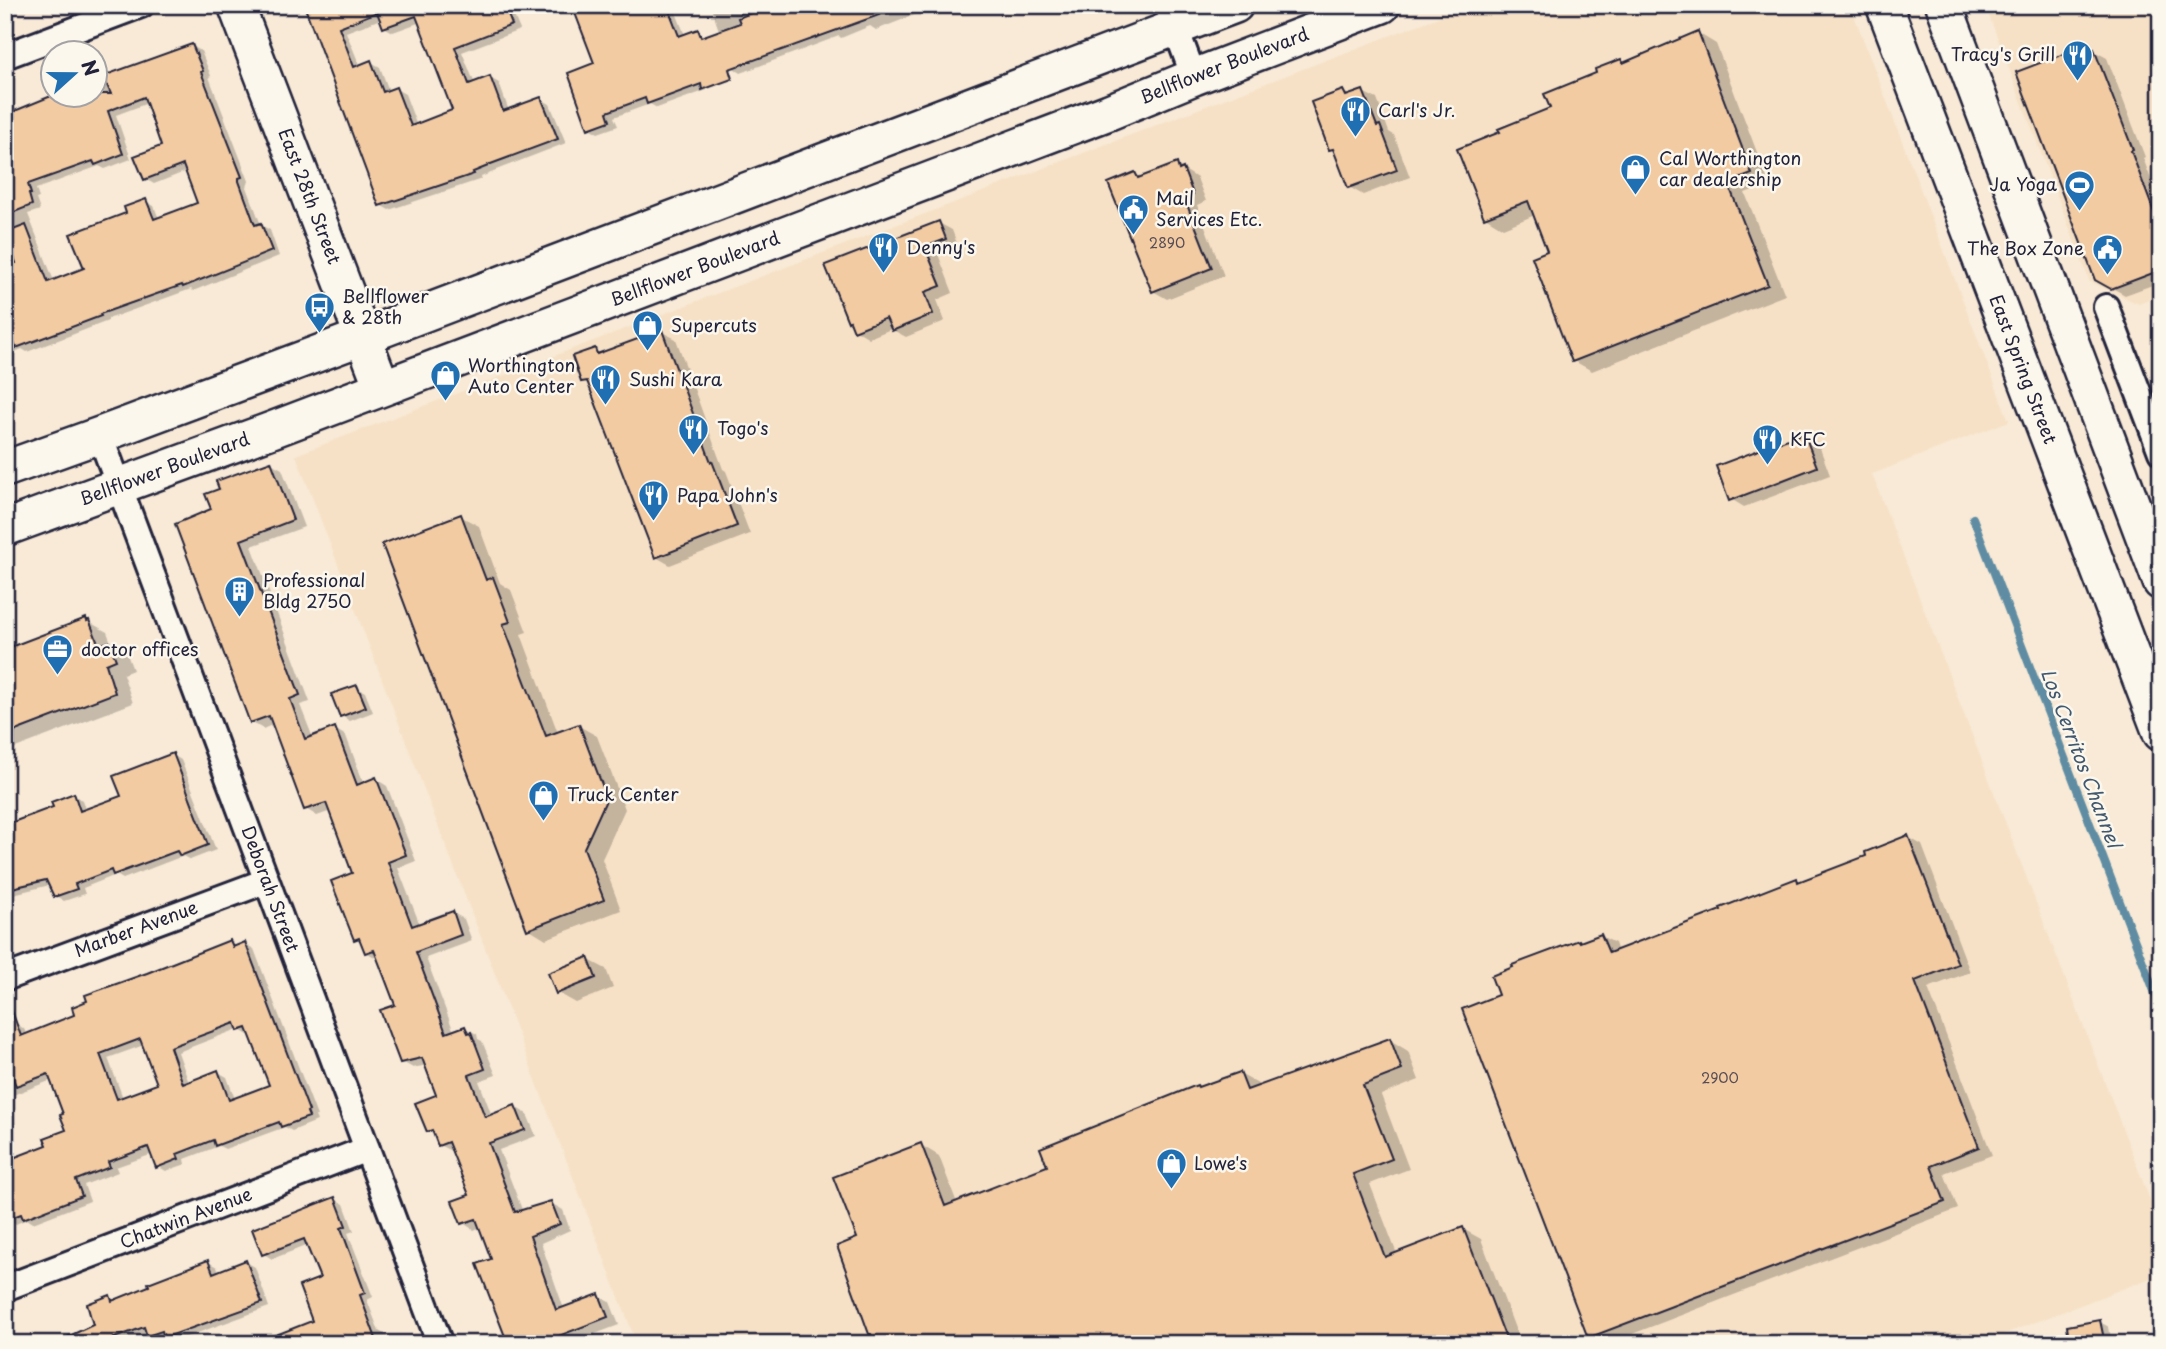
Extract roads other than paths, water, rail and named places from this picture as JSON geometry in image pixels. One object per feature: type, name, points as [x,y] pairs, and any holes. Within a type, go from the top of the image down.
[{"type":"main road","name":"East 28th Street","points":[[236,5],[382,387]]},
{"type":"main road","points":[[5,469],[362,337],[1171,17],[1235,5]]},
{"type":"main road","name":"Bellflower Boulevard","points":[[5,528],[1109,112],[1382,5]]},
{"type":"main road","name":"East Spring Street","points":[[1884,5],[2161,733]]},
{"type":"main road","points":[[1944,5],[2161,582]]},
{"type":"street","points":[[5,56],[141,5]]},
{"type":"street","points":[[1171,17],[1194,77]]},
{"type":"street","points":[[2106,307],[2161,452]]},
{"type":"street","name":"Deborah Street","points":[[100,435],[440,1344]]},
{"type":"street","name":"Marber Avenue","points":[[5,978],[266,881]]},
{"type":"street","name":"Chatwin Avenue","points":[[5,1288],[367,1149]]},
{"type":"waterway","name":"Los Cerritos Channel","points":[[1973,518],[2161,1009]]},
{"type":"place","name":"Tracy's Grill","points":[[2078,82]]},
{"type":"place","name":"Carl's Jr.","points":[[1355,138]]},
{"type":"place","name":"Cal Worthington car dealership","points":[[1636,196]]},
{"type":"place","name":"Ja Yoga","points":[[2080,212]]},
{"type":"place","name":"Mail Services Etc.","points":[[1133,236]]},
{"type":"place","name":"Denny's","points":[[883,275]]},
{"type":"place","name":"The Box Zone","points":[[2107,276]]},
{"type":"place","name":"Bellflower & 28th","points":[[319,334]]},
{"type":"place","name":"Supercuts","points":[[648,353]]},
{"type":"place","name":"Worthington Auto Center","points":[[445,403]]},
{"type":"place","name":"Sushi Kara","points":[[606,407]]},
{"type":"place","name":"Togo's","points":[[694,456]]},
{"type":"place","name":"KFC","points":[[1767,467]]},
{"type":"place","name":"Papa John's","points":[[654,523]]},
{"type":"place","name":"Professional Bldg 2750","points":[[240,618]]},
{"type":"place","name":"doctor offices","points":[[58,677]]},
{"type":"place","name":"Truck Center","points":[[544,822]]},
{"type":"place","name":"Lowe's","points":[[1171,1191]]}]
